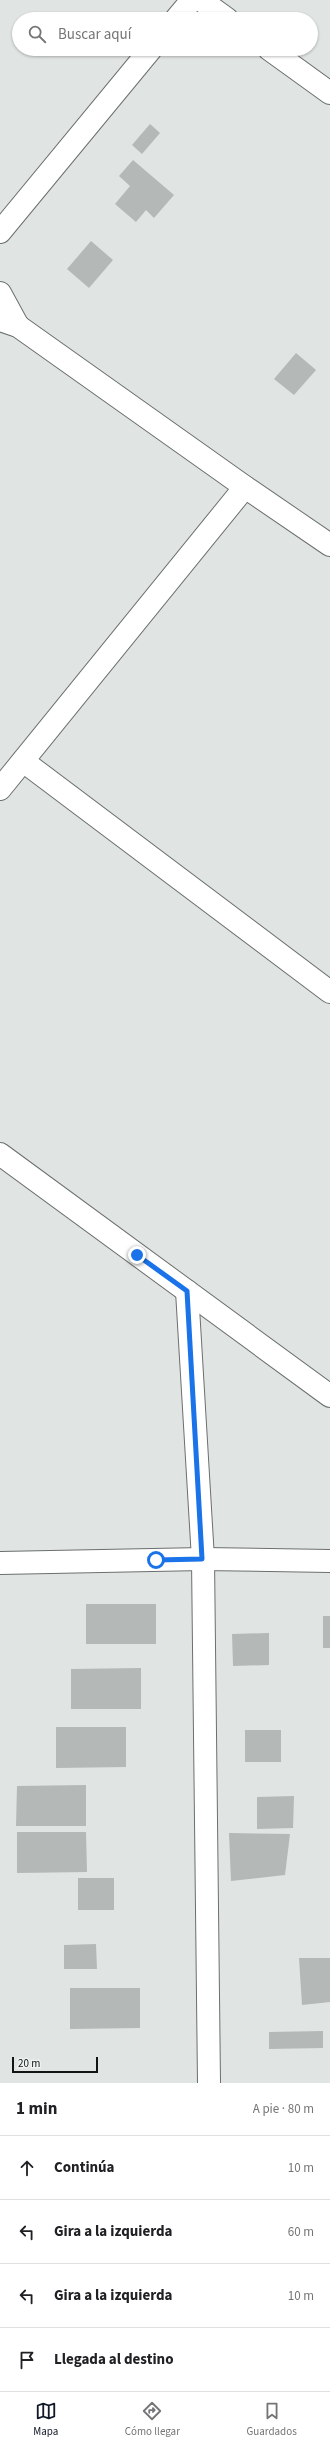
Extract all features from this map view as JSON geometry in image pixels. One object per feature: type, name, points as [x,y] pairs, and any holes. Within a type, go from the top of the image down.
[{"type":"street","points":[[182,12],[192,0]]},
{"type":"street","points":[[201,0],[217,12]]},
{"type":"street","points":[[0,232],[146,56]]},
{"type":"street","points":[[279,56],[330,93]]},
{"type":"street","points":[[0,293],[9,323],[330,545]]},
{"type":"street","points":[[0,789],[245,487]]},
{"type":"street","points":[[23,761],[330,992]]},
{"type":"street","points":[[0,1154],[330,1396]]},
{"type":"street","points":[[187,1291],[202,1559],[209,2083]]},
{"type":"street","points":[[0,1563],[202,1559],[330,1561]]},
{"type":"building","points":[[150,124],[160,133],[142,154],[132,145]]},
{"type":"building","points":[[133,160],[174,195],[154,218],[146,210],[136,222],[115,204],[130,186],[119,176]]},
{"type":"building","points":[[91,241],[113,260],[89,288],[67,269]]},
{"type":"building","points":[[296,353],[316,370],[294,395],[274,379]]},
{"type":"building","points":[[86,1604],[156,1604],[156,1644],[86,1644]]},
{"type":"building","points":[[323,1616],[330,1616],[330,1648],[323,1648]]},
{"type":"building","points":[[269,1633],[269,1665],[233,1666],[232,1634]]},
{"type":"building","points":[[141,1668],[141,1709],[71,1709],[71,1669]]},
{"type":"building","points":[[56,1727],[126,1727],[126,1767],[56,1768]]},
{"type":"building","points":[[245,1730],[281,1730],[281,1762],[245,1762]]},
{"type":"building","points":[[86,1785],[86,1826],[16,1826],[17,1786]]},
{"type":"building","points":[[294,1796],[293,1828],[257,1829],[257,1797]]},
{"type":"building","points":[[17,1832],[86,1832],[87,1872],[17,1873]]},
{"type":"building","points":[[229,1833],[290,1834],[285,1875],[231,1881]]},
{"type":"building","points":[[78,1878],[114,1878],[114,1910],[78,1910]]},
{"type":"building","points":[[96,1944],[97,1969],[64,1969],[64,1945]]},
{"type":"building","points":[[299,1958],[330,1958],[330,2002],[302,2005]]},
{"type":"building","points":[[70,1988],[140,1988],[140,2028],[70,2029]]},
{"type":"building","points":[[323,2031],[323,2048],[269,2049],[269,2032]]},
{"type":"route","points":[[137,1255],[187,1291],[202,1559],[156,1560]]}]
